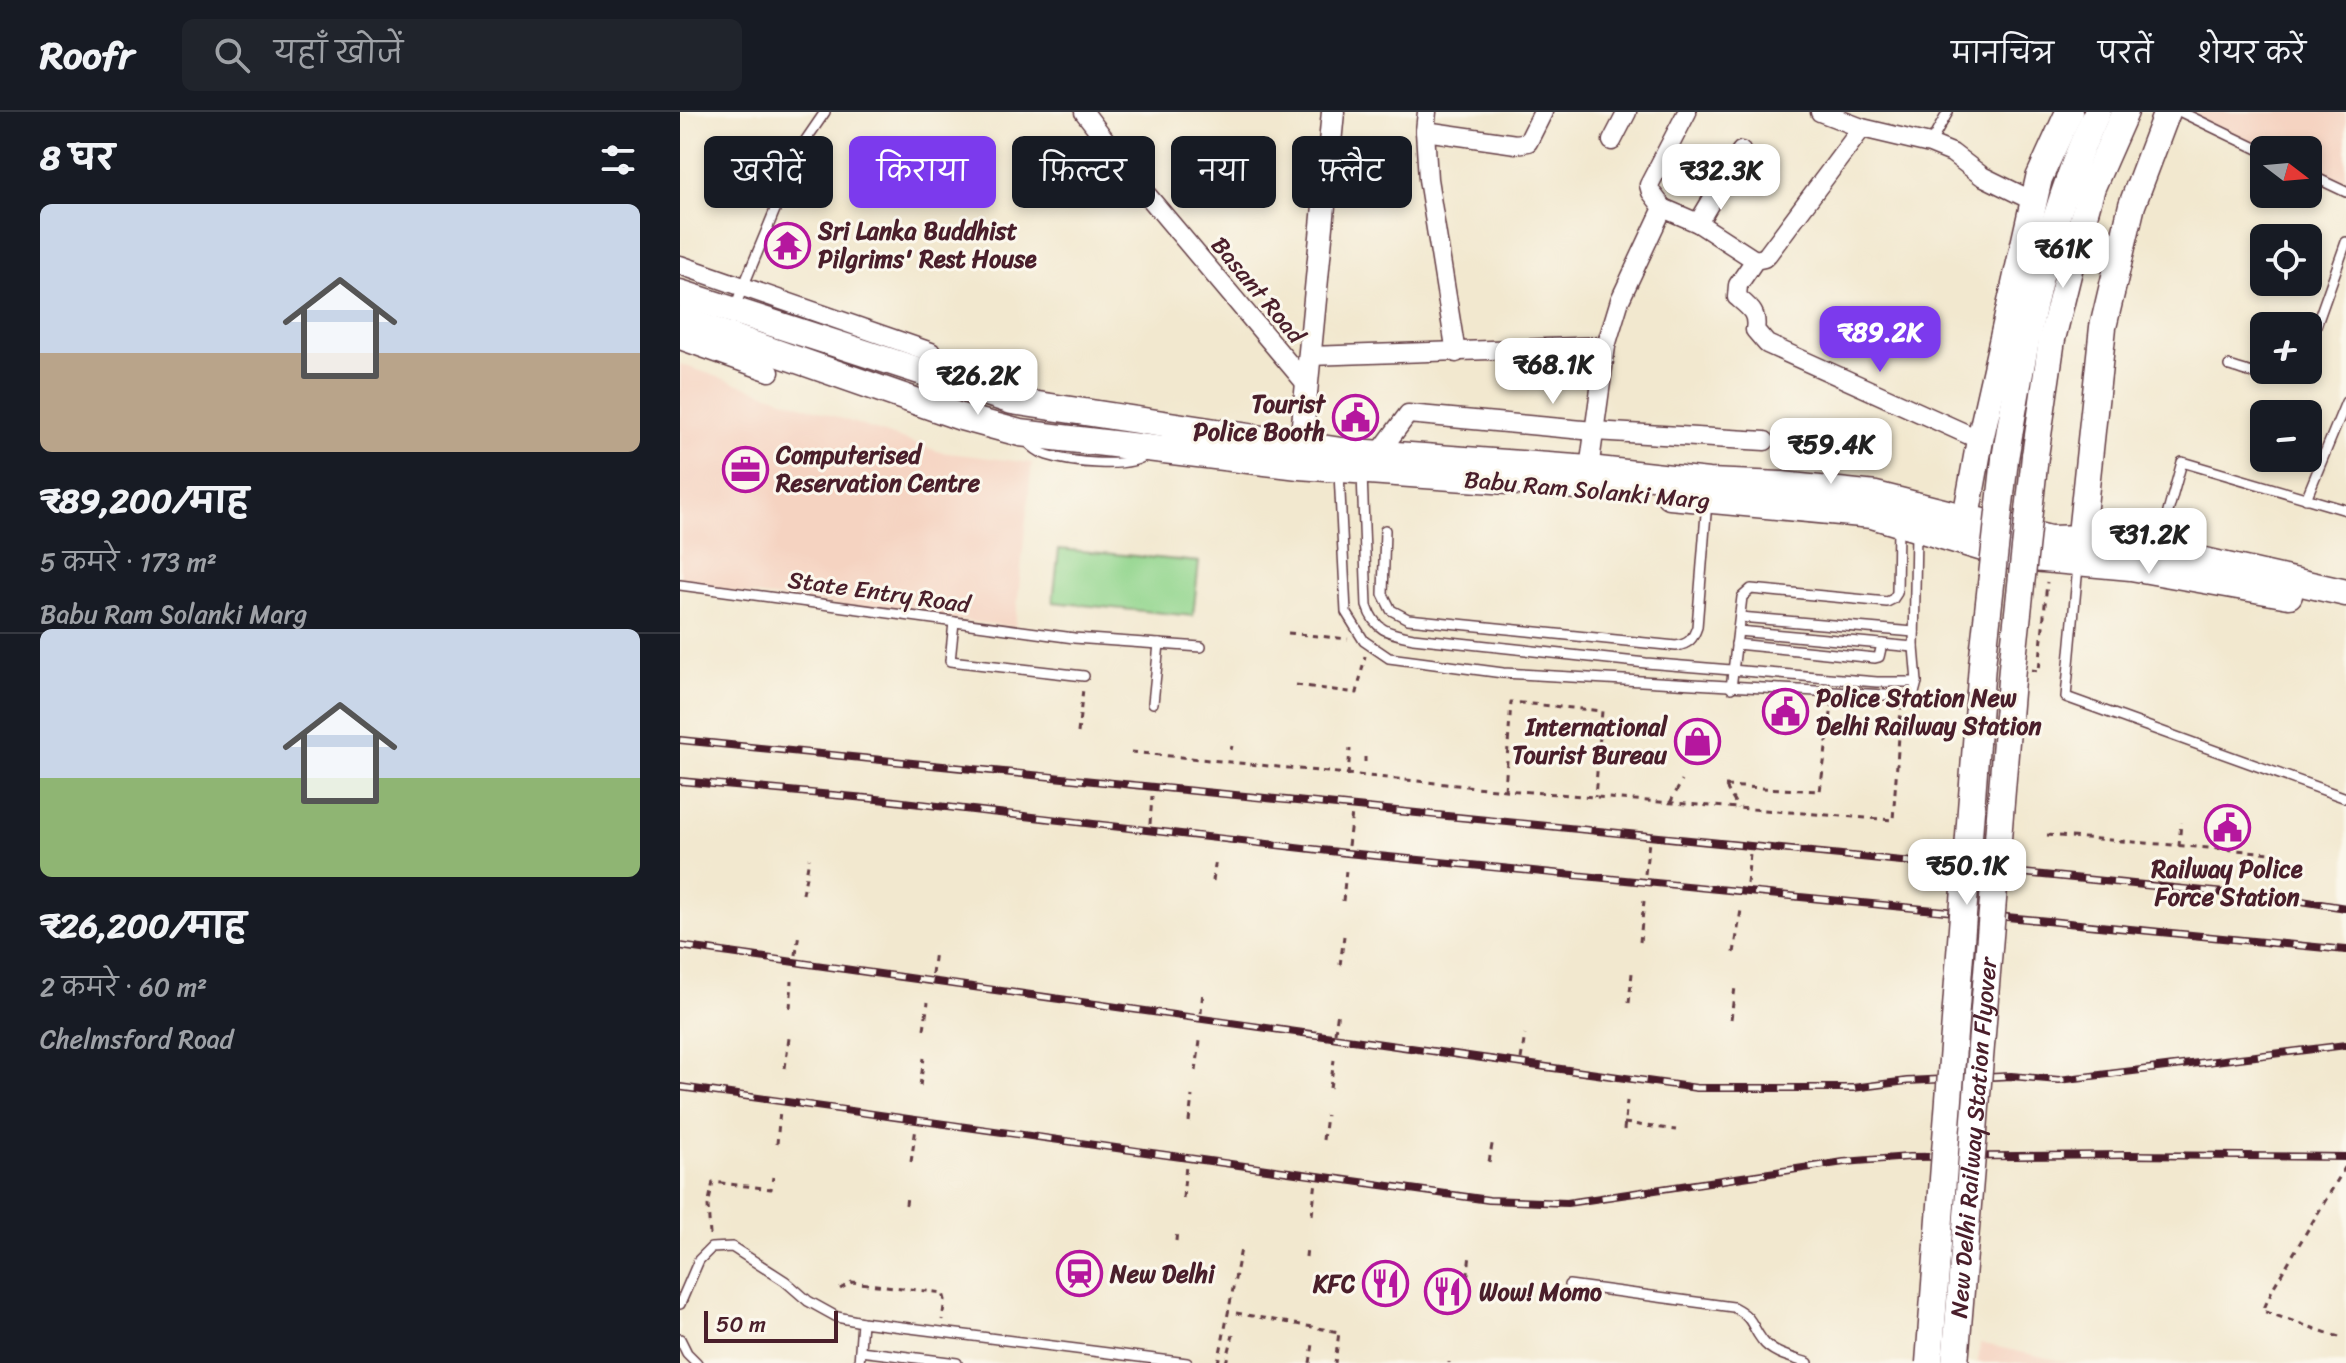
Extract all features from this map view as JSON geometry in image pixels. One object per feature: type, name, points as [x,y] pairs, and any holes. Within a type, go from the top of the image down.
[{"type":"main road","points":[[1963,530],[2033,201],[2039,178],[2069,112]]},
{"type":"main road","name":"New Delhi Railway Station Flyover","points":[[1929,1363],[1982,665],[2005,459],[2026,338],[2046,255],[2071,173],[2097,112]]},
{"type":"main road","name":"New Delhi Railway Station Flyover","points":[[1955,1363],[2012,668],[2035,456],[2052,339],[2072,258],[2092,187],[2125,112]]},
{"type":"main road","points":[[2080,551],[2103,327],[2132,205],[2167,112]]},
{"type":"main road","points":[[680,293],[1016,417],[1151,450],[1300,455]]},
{"type":"main road","points":[[680,319],[961,417],[1165,424],[1300,455]]},
{"type":"main road","name":"Babu Ram Solanki Marg","points":[[1300,455],[1707,501],[1911,518],[1963,530],[2050,539],[2131,567],[2250,590],[2306,597],[2346,607]]},
{"type":"main road","name":"Babu Ram Solanki Marg","points":[[1355,460],[1589,469],[1708,482],[1782,485],[1876,495],[1911,518]]},
{"type":"main road","name":"Babu Ram Solanki Marg","points":[[2080,551],[2157,552],[2346,593]]},
{"type":"street","name":"Basant Road","points":[[1084,112],[1148,196],[1307,385]]},
{"type":"street","points":[[1300,455],[1333,112]]},
{"type":"street","points":[[1456,353],[1428,179],[1426,121],[1516,144],[1528,142],[1543,112]]},
{"type":"street","points":[[1612,141],[1627,112]]},
{"type":"street","points":[[1687,112],[1649,185],[1651,192],[1663,208],[1698,223],[1755,260],[1768,254],[1862,128]]},
{"type":"street","points":[[1820,112],[1862,128],[1930,144],[1952,153],[2003,188],[2033,201]]},
{"type":"street","points":[[1698,223],[1741,151]]},
{"type":"street","points":[[1589,469],[1606,346],[1620,300],[1663,208]]},
{"type":"street","points":[[1755,260],[1736,291],[1737,297],[1754,312],[1757,318],[1755,330],[1767,344],[1980,440]]},
{"type":"street","points":[[680,265],[931,352]]},
{"type":"street","points":[[680,340],[770,372]]},
{"type":"street","points":[[1309,356],[1606,346]]},
{"type":"street","points":[[1355,460],[1408,414],[1594,431],[1765,441]]},
{"type":"lane","points":[[733,312],[801,147],[825,112]]},
{"type":"lane","points":[[1930,144],[1948,112]]},
{"type":"lane","points":[[2181,112],[2250,145]]},
{"type":"lane","points":[[2322,181],[2346,192]]},
{"type":"lane","points":[[2321,312],[2346,242]]},
{"type":"lane","points":[[2229,366],[2250,371]]},
{"type":"lane","points":[[2306,499],[2346,402]]},
{"type":"lane","points":[[1151,450],[1165,424]]},
{"type":"lane","points":[[1355,460],[1342,527],[1346,612],[1364,641],[1389,658],[1503,673],[1913,697],[1917,682],[1911,518]]},
{"type":"lane","points":[[1355,460],[1364,528],[1367,606],[1371,619],[1380,628],[1394,634],[1733,670],[1877,682],[1917,682]]},
{"type":"lane","points":[[2157,552],[2182,462],[2346,510]]},
{"type":"lane","points":[[1385,530],[1383,594],[1391,610],[1408,619],[1676,646],[1687,645],[1697,627],[1707,501]]},
{"type":"lane","points":[[1731,688],[1742,597],[1751,589],[1887,602],[1897,593],[1911,518]]},
{"type":"lane","points":[[1342,527],[1364,528]]},
{"type":"lane","points":[[2080,551],[2066,697],[2346,798]]},
{"type":"lane","name":"State Entry Road","points":[[680,585],[1074,638],[1201,647]]},
{"type":"lane","points":[[1740,617],[1914,632]]},
{"type":"lane","points":[[954,622],[950,661],[1084,676]]},
{"type":"lane","points":[[1738,631],[1914,647]]},
{"type":"lane","points":[[1153,703],[1159,644]]},
{"type":"lane","points":[[1736,644],[1875,658],[1879,657],[1882,644]]},
{"type":"lane","points":[[680,1304],[699,1260],[711,1248],[732,1247],[785,1281],[808,1301],[837,1317],[1187,1363]]},
{"type":"lane","points":[[1569,1285],[1733,1307],[1747,1314],[1761,1340],[1770,1349],[1808,1363]]},
{"type":"lane","points":[[859,1363],[862,1322]]},
{"type":"lane","points":[[680,1339],[697,1363]]},
{"type":"lane","points":[[860,1351],[957,1363]]},
{"type":"path","points":[[1288,633],[1359,640]]},
{"type":"path","points":[[1296,685],[1357,693],[1365,653]]},
{"type":"path","points":[[1078,733],[1084,676]]},
{"type":"path","points":[[1738,808],[1725,786],[1820,791],[1834,693]]},
{"type":"path","points":[[1131,752],[1348,776],[1893,820],[1902,696]]},
{"type":"path","points":[[1505,790],[1511,702],[1602,711],[1595,797]]},
{"type":"path","points":[[1348,776],[1350,749]]},
{"type":"path","points":[[1670,803],[1682,781]]},
{"type":"path","points":[[1150,824],[1152,796]]},
{"type":"path","points":[[1348,846],[1352,813]]},
{"type":"path","points":[[2179,846],[2181,822]]},
{"type":"path","points":[[2047,835],[2284,854]]},
{"type":"path","points":[[1645,874],[1649,842]]},
{"type":"path","points":[[1747,884],[1750,853]]},
{"type":"path","points":[[803,894],[809,858]]},
{"type":"path","points":[[1213,881],[1216,858]]},
{"type":"path","points":[[1343,901],[1346,870]]},
{"type":"path","points":[[1640,942],[1644,901]]},
{"type":"path","points":[[1734,953],[1741,910]]},
{"type":"path","points":[[796,955],[799,932]]},
{"type":"path","points":[[1340,965],[1344,936]]},
{"type":"path","points":[[932,974],[935,951]]},
{"type":"path","points":[[1629,1003],[1632,973]]},
{"type":"path","points":[[790,1008],[792,981]]},
{"type":"path","points":[[1731,1019],[1735,987]]},
{"type":"path","points":[[1201,1013],[1203,990]]},
{"type":"path","points":[[924,1029],[928,1002]]},
{"type":"path","points":[[1335,1033],[1338,1010]]},
{"type":"path","points":[[1521,1059],[1525,1035]]},
{"type":"path","points":[[785,1068],[789,1038]]},
{"type":"path","points":[[1196,1071],[1200,1041]]},
{"type":"path","points":[[920,1086],[924,1058]]},
{"type":"path","points":[[1330,1088],[1334,1060]]},
{"type":"path","points":[[1189,1122],[1192,1096]]},
{"type":"path","points":[[1624,1130],[1627,1101]]},
{"type":"path","points":[[777,1144],[780,1110]]},
{"type":"path","points":[[1323,1140],[1326,1115]]},
{"type":"path","points":[[1624,1123],[1676,1130]]},
{"type":"path","points":[[911,1162],[916,1128]]},
{"type":"path","points":[[1489,1162],[1493,1139]]},
{"type":"path","points":[[1183,1198],[1186,1165]]},
{"type":"path","points":[[2339,1337],[2263,1311],[2273,1288],[2346,1166]]},
{"type":"path","points":[[711,1248],[708,1206],[713,1182],[771,1189],[773,1177]]},
{"type":"path","points":[[1312,1215],[1316,1181]]},
{"type":"path","points":[[906,1205],[907,1195]]},
{"type":"path","points":[[1176,1241],[1177,1230]]},
{"type":"path","points":[[1306,1257],[1307,1247]]},
{"type":"path","points":[[1218,1363],[1241,1249]]},
{"type":"path","points":[[1465,1300],[1470,1254]]},
{"type":"path","points":[[840,1289],[852,1282],[943,1293],[945,1300]]},
{"type":"path","points":[[1236,1313],[1339,1332],[1335,1363]]},
{"type":"path","points":[[1226,1363],[1233,1335]]},
{"type":"path","points":[[1310,1363],[1313,1344]]},
{"type":"shaded area","points":[[2198,112],[2346,112],[2346,187],[2322,176],[2322,136],[2250,136],[2250,143],[2195,118]]},
{"type":"shaded area","points":[[680,364],[940,452],[1032,463],[1015,627],[680,586]]},
{"type":"shaded area","points":[[1980,1343],[2070,1363],[1978,1363]]},
{"type":"green space","points":[[1059,549],[1199,562],[1193,616],[1053,602]]},
{"type":"railway","points":[[680,740],[2295,900],[2346,908]]},
{"type":"railway","points":[[680,781],[877,799],[1347,853],[2346,950]]},
{"type":"railway","points":[[680,946],[1697,1088],[1853,1088],[1907,1081],[2011,1076],[2059,1080],[2346,1045]]},
{"type":"railway","points":[[680,1087],[1489,1200],[1567,1203],[1844,1162],[1909,1157],[2346,1157]]},
{"type":"place","name":"Sri Lanka Buddhist Pilgrims' Rest House","points":[[787,245]]},
{"type":"place","name":"Tourist Police Booth","points":[[1356,418]]},
{"type":"place","name":"Computerised Reservation Centre","points":[[745,469]]},
{"type":"place","name":"Police Station New Delhi Railway Station","points":[[1785,712]]},
{"type":"place","name":"International Tourist Bureau","points":[[1698,741]]},
{"type":"place","name":"Railway Police Force Station","points":[[2227,827]]},
{"type":"place","name":"New Delhi","points":[[1079,1274]]},
{"type":"place","name":"KFC","points":[[1386,1284]]},
{"type":"place","name":"Wow! Momo","points":[[1448,1292]]}]
